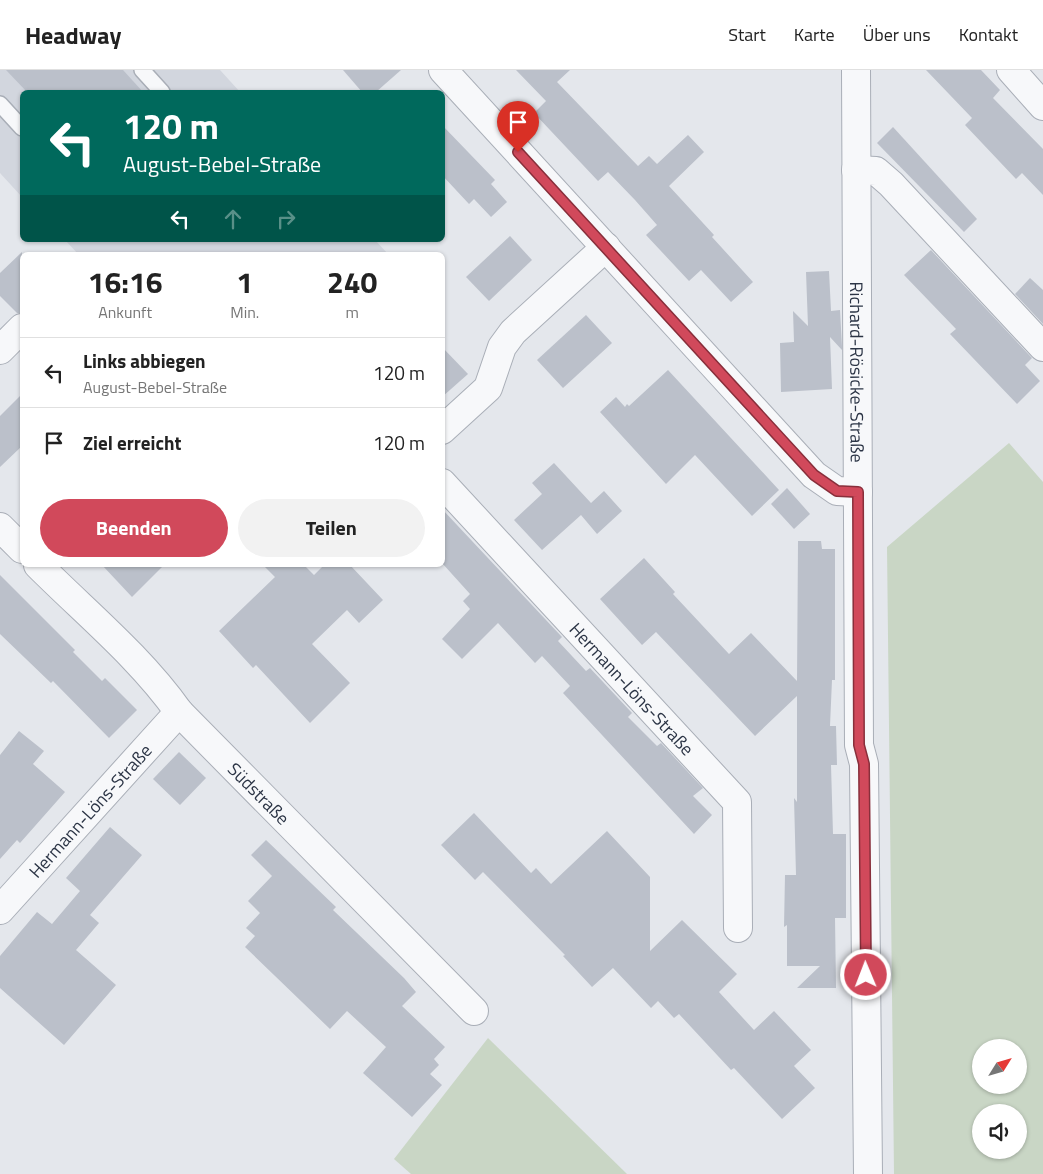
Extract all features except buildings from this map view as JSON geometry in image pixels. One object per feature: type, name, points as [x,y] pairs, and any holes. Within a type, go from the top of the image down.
[{"type":"street","points":[[443,70],[814,475],[837,491],[858,492]]},
{"type":"street","name":"Richard-Rösicke-Straße","points":[[856,70],[859,745],[864,764],[868,1174]]},
{"type":"street","points":[[1011,70],[1043,106]]},
{"type":"street","points":[[856,170],[876,171],[890,184],[1043,348]]},
{"type":"street","points":[[445,427],[488,388],[502,347],[514,332],[606,247]]},
{"type":"street","points":[[0,350],[20,330]]},
{"type":"street","name":"Hermann-Löns-Straße","points":[[445,486],[737,802],[738,928]]},
{"type":"street","points":[[0,527],[20,548]]},
{"type":"street","name":"Südstraße","points":[[46,568],[138,663],[162,689],[179,712],[474,1011]]},
{"type":"street","name":"Hermann-Löns-Straße","points":[[0,910],[179,712]]},
{"type":"lane","points":[[142,70],[160,90]]},
{"type":"lane","points":[[0,104],[20,126]]},
{"type":"shaded area","points":[[0,70],[220,70],[238,90],[20,90],[20,195],[0,173]]},
{"type":"shaded area","points":[[67,242],[377,242],[386,252],[76,252]]},
{"type":"green space","points":[[1009,443],[1043,482],[1043,1174],[894,1174],[887,547]]},
{"type":"green space","points":[[488,1038],[627,1174],[411,1174],[394,1159]]},
{"type":"route","points":[[518,152],[814,475],[837,491],[858,492],[859,745],[864,764],[866,975]]}]
